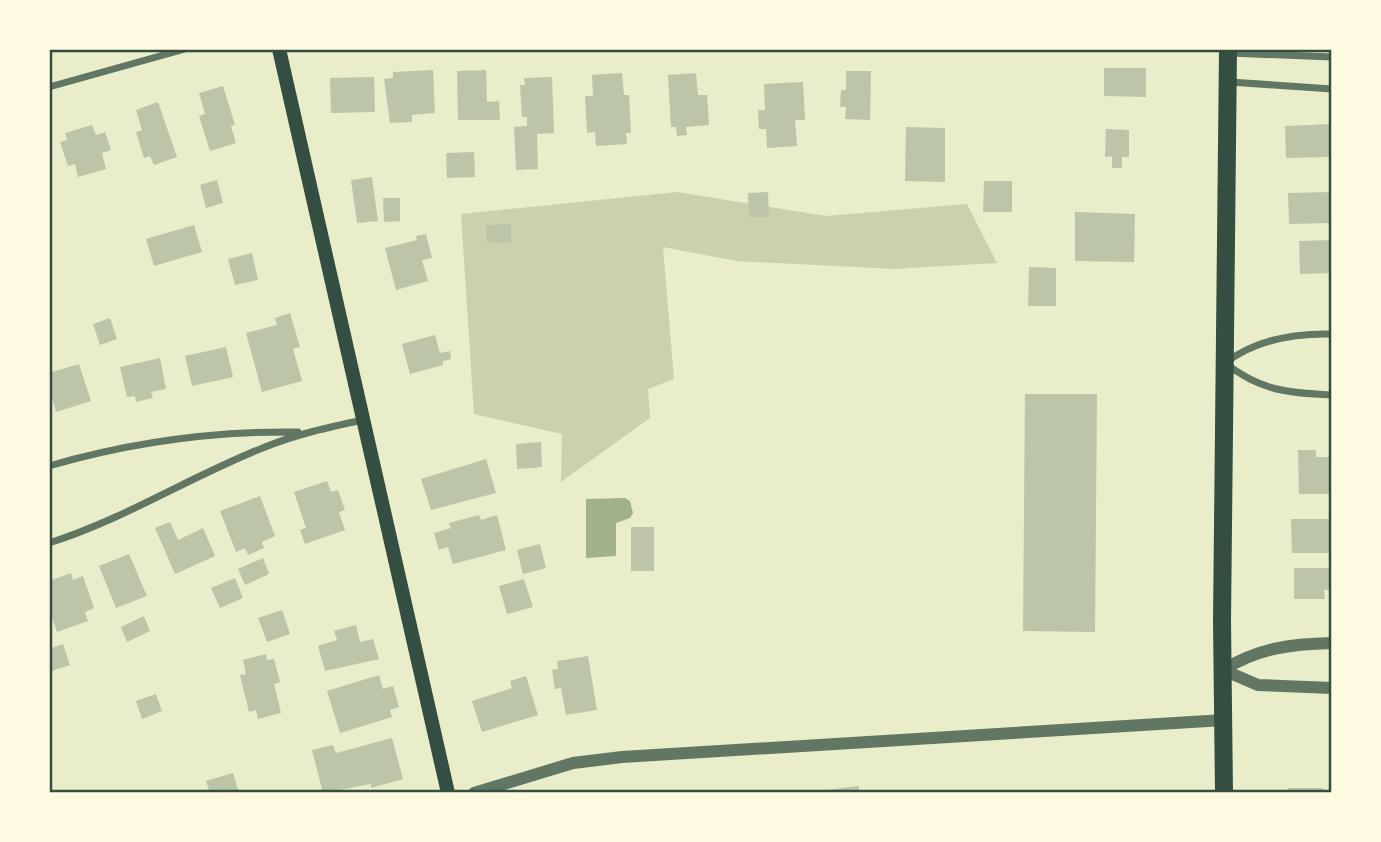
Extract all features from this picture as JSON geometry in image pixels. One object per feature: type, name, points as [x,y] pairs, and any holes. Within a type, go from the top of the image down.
[{"type":"main road","points":[[279,49],[448,793]]},
{"type":"main road","points":[[1224,793],[1228,51]]},
{"type":"street","points":[[49,87],[185,49]]},
{"type":"street","points":[[1228,51],[1332,57]]},
{"type":"street","points":[[1229,82],[1332,89]]},
{"type":"street","points":[[1332,334],[1304,333],[1276,339],[1252,346],[1225,363],[1259,385],[1302,394],[1332,395]]},
{"type":"street","points":[[49,466],[120,448],[181,437],[306,432],[364,420]]},
{"type":"street","points":[[49,542],[136,510],[229,463],[306,432]]},
{"type":"street","points":[[1223,670],[1256,652],[1276,647],[1332,643]]},
{"type":"street","points":[[1223,670],[1258,685],[1332,688]]},
{"type":"street","points":[[474,793],[562,766],[622,757],[1224,720]]},
{"type":"shaded area","points":[[677,192],[826,216],[967,204],[997,263],[894,269],[736,261],[663,247],[674,379],[648,389],[650,418],[561,482],[562,434],[474,414],[461,214]]},
{"type":"shaded area","points":[[625,498],[630,501],[633,513],[630,518],[616,523],[616,556],[586,558],[586,499]]},
{"type":"building","points":[[1104,68],[1146,68],[1146,97],[1104,96]]},
{"type":"building","points":[[433,70],[435,113],[412,115],[412,122],[390,123],[384,79],[393,78],[393,72]]},
{"type":"building","points":[[486,70],[487,102],[499,101],[500,120],[458,120],[457,71]]},
{"type":"building","points":[[846,71],[871,71],[870,120],[845,119],[846,107],[840,107],[841,90],[846,90]]},
{"type":"building","points":[[622,73],[624,95],[629,95],[631,133],[626,133],[627,144],[596,146],[595,132],[587,133],[585,96],[593,96],[592,75]]},
{"type":"building","points":[[696,73],[698,95],[707,95],[709,125],[686,127],[687,135],[677,136],[676,127],[671,127],[668,75]]},
{"type":"building","points":[[374,77],[375,112],[331,113],[330,78]]},
{"type":"building","points":[[552,77],[554,133],[537,134],[538,169],[516,170],[514,127],[527,126],[527,117],[522,117],[520,85],[525,85],[524,78]]},
{"type":"building","points":[[803,82],[805,120],[795,120],[797,146],[767,148],[766,129],[759,129],[758,110],[765,110],[764,84]]},
{"type":"building","points":[[223,86],[235,125],[231,126],[236,143],[210,151],[199,116],[205,114],[199,93]]},
{"type":"building","points":[[158,102],[177,157],[154,165],[150,156],[144,158],[136,132],[142,130],[136,110]]},
{"type":"building","points":[[1332,124],[1331,157],[1286,158],[1285,126]]},
{"type":"building","points":[[92,125],[96,135],[105,132],[111,150],[102,153],[106,169],[78,177],[75,164],[68,166],[60,142],[67,140],[65,133]]},
{"type":"building","points":[[906,127],[945,128],[945,182],[905,181]]},
{"type":"building","points":[[1106,129],[1129,130],[1129,157],[1122,157],[1122,168],[1112,168],[1112,156],[1105,157]]},
{"type":"building","points":[[474,152],[475,177],[447,178],[446,153]]},
{"type":"building","points":[[372,177],[378,221],[357,223],[351,180]]},
{"type":"building","points":[[217,180],[223,203],[206,208],[200,185]]},
{"type":"building","points":[[984,181],[1012,181],[1012,212],[983,212]]},
{"type":"building","points":[[768,192],[769,217],[749,217],[748,193]]},
{"type":"building","points":[[1332,192],[1332,223],[1289,224],[1288,193]]},
{"type":"building","points":[[383,198],[400,198],[400,221],[384,222]]},
{"type":"building","points":[[1075,212],[1135,214],[1134,262],[1075,261]]},
{"type":"building","points":[[511,224],[511,242],[487,243],[486,225]]},
{"type":"building","points":[[194,225],[202,252],[154,266],[146,239]]},
{"type":"building","points":[[426,234],[432,258],[422,260],[428,281],[396,290],[385,248],[417,240],[416,236]]},
{"type":"building","points":[[1332,240],[1332,273],[1300,274],[1299,241]]},
{"type":"building","points":[[252,253],[258,280],[235,285],[228,259]]},
{"type":"building","points":[[1029,267],[1056,268],[1056,306],[1028,306]]},
{"type":"building","points":[[290,313],[300,347],[293,349],[302,381],[262,392],[246,333],[277,325],[275,318]]},
{"type":"building","points":[[110,318],[117,339],[100,345],[93,324]]},
{"type":"building","points":[[435,335],[440,353],[450,351],[451,359],[443,361],[443,365],[410,374],[402,344]]},
{"type":"building","points":[[226,347],[233,377],[192,386],[185,356]]},
{"type":"building","points":[[160,358],[166,389],[151,392],[153,398],[136,402],[135,396],[127,397],[120,367]]},
{"type":"building","points":[[79,364],[91,401],[56,412],[49,389],[49,373]]},
{"type":"building","points":[[1025,394],[1097,394],[1095,632],[1023,631]]},
{"type":"building","points":[[541,442],[542,467],[517,469],[516,444]]},
{"type":"building","points":[[1298,450],[1316,450],[1316,457],[1332,457],[1332,494],[1299,494]]},
{"type":"building","points":[[486,459],[496,493],[431,510],[421,479]]},
{"type":"building","points":[[327,481],[331,492],[338,490],[345,510],[339,512],[345,530],[305,544],[300,530],[306,528],[294,492]]},
{"type":"building","points":[[260,496],[275,536],[262,542],[264,548],[248,555],[245,548],[236,552],[220,511]]},
{"type":"building","points":[[479,515],[481,520],[497,515],[506,550],[453,564],[448,547],[439,550],[434,533],[451,528],[449,523]]},
{"type":"building","points":[[1291,519],[1332,519],[1332,553],[1292,553]]},
{"type":"building","points":[[170,522],[178,540],[203,528],[215,556],[175,574],[155,528]]},
{"type":"building","points":[[631,527],[654,527],[654,571],[631,571]]},
{"type":"building","points":[[540,544],[546,568],[523,574],[517,550]]},
{"type":"building","points":[[129,554],[147,596],[116,608],[99,566]]},
{"type":"building","points":[[263,558],[269,574],[245,585],[238,569]]},
{"type":"building","points":[[1294,568],[1332,568],[1332,590],[1324,590],[1325,599],[1294,599]]},
{"type":"building","points":[[71,573],[73,580],[83,576],[94,608],[85,612],[88,621],[57,632],[49,608],[49,581]]},
{"type":"building","points":[[235,578],[243,598],[220,608],[211,588]]},
{"type":"building","points":[[524,579],[533,607],[507,614],[499,586]]},
{"type":"building","points":[[282,610],[290,634],[267,642],[258,618]]},
{"type":"building","points":[[144,616],[150,631],[127,642],[121,627]]},
{"type":"building","points":[[356,625],[360,642],[373,639],[379,659],[325,671],[318,646],[337,640],[334,631]]},
{"type":"building","points":[[63,644],[70,665],[49,672],[49,649]]},
{"type":"building","points":[[266,654],[267,660],[274,659],[280,682],[274,684],[281,713],[258,719],[256,710],[249,712],[240,675],[246,674],[243,660]]},
{"type":"building","points":[[588,656],[597,710],[566,715],[561,688],[555,689],[552,670],[558,669],[557,661]]},
{"type":"building","points":[[379,675],[383,689],[393,686],[399,707],[390,710],[392,717],[340,733],[327,691]]},
{"type":"building","points":[[526,676],[538,715],[482,732],[472,701],[512,688],[510,681]]},
{"type":"building","points":[[156,694],[162,711],[142,719],[136,701]]},
{"type":"building","points":[[392,738],[403,779],[371,788],[371,784],[323,793],[312,750],[333,745],[336,753]]},
{"type":"building","points":[[233,773],[239,793],[210,793],[206,781]]},
{"type":"building","points":[[859,786],[859,793],[826,793],[826,790]]},
{"type":"building","points":[[1288,788],[1323,788],[1323,793],[1288,793]]}]
